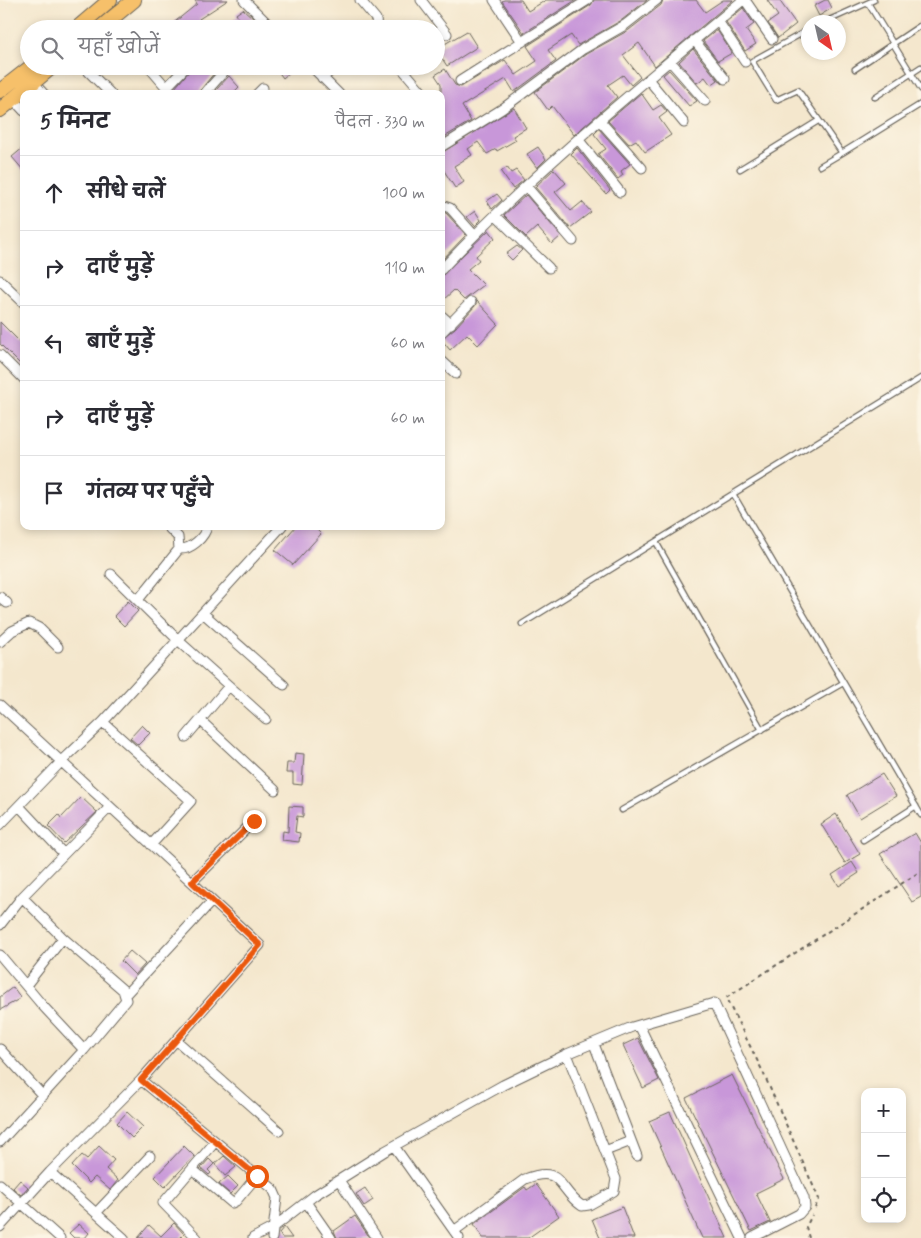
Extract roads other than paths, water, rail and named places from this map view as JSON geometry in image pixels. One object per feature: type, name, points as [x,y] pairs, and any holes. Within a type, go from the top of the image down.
[{"type":"main road","points":[[86,20],[110,0]]},
{"type":"main road","points":[[113,20],[134,0]]},
{"type":"main road","points":[[21,88],[28,75]]},
{"type":"main road","points":[[0,110],[21,88],[40,75]]},
{"type":"main road","points":[[0,91],[21,88]]},
{"type":"street","points":[[244,0],[264,20]]},
{"type":"street","points":[[360,0],[376,20]]},
{"type":"street","points":[[421,0],[436,20]]},
{"type":"street","points":[[494,0],[522,42]]},
{"type":"street","points":[[460,81],[588,0]]},
{"type":"street","points":[[445,145],[502,109],[583,49],[625,25],[657,0]]},
{"type":"street","points":[[445,266],[494,215],[578,139],[744,0],[772,39]]},
{"type":"street","points":[[97,11],[103,20]]},
{"type":"street","points":[[718,21],[745,62]]},
{"type":"street","points":[[694,40],[725,79]]},
{"type":"street","points":[[670,61],[705,101]]},
{"type":"street","points":[[92,75],[107,90]]},
{"type":"street","points":[[156,75],[170,90],[181,75]]},
{"type":"street","points":[[208,90],[221,75]]},
{"type":"street","points":[[319,75],[335,90]]},
{"type":"street","points":[[322,78],[326,75]]},
{"type":"street","points":[[408,75],[420,90]]},
{"type":"street","points":[[648,79],[684,123]]},
{"type":"street","points":[[21,88],[29,90]]},
{"type":"street","points":[[600,121],[642,168]]},
{"type":"street","points":[[578,139],[620,192]]},
{"type":"street","points":[[526,186],[573,241]]},
{"type":"street","points":[[445,206],[450,208],[474,235]]},
{"type":"street","points":[[494,215],[549,268]]},
{"type":"street","points":[[0,280],[20,299]]},
{"type":"street","points":[[445,329],[471,302]]},
{"type":"street","points":[[445,319],[450,324]]},
{"type":"street","points":[[0,355],[20,375]]},
{"type":"street","points":[[445,364],[456,374]]},
{"type":"street","points":[[171,530],[178,537],[179,549]]},
{"type":"street","points":[[138,600],[179,549],[192,546],[206,530]]},
{"type":"street","points":[[0,825],[103,722],[204,614],[278,530]]},
{"type":"street","points":[[111,574],[179,640],[266,719]]},
{"type":"street","points":[[204,614],[284,684]]},
{"type":"street","points":[[0,642],[12,631],[29,623],[39,628],[58,647]]},
{"type":"street","points":[[186,737],[229,686]]},
{"type":"street","points":[[0,705],[109,808],[260,945],[141,1080],[50,1172],[0,1227]]},
{"type":"street","points":[[200,720],[275,790]]},
{"type":"street","points":[[103,722],[191,801],[151,845]]},
{"type":"street","points":[[18,806],[64,854]]},
{"type":"street","points":[[0,925],[22,897],[109,808]]},
{"type":"street","points":[[192,882],[254,821]]},
{"type":"street","points":[[0,1142],[84,1050],[126,1000],[123,990],[64,938],[22,897]]},
{"type":"street","points":[[125,995],[212,901]]},
{"type":"street","points":[[27,984],[64,938]]},
{"type":"street","points":[[0,955],[27,984],[42,1005],[84,1050]]},
{"type":"street","points":[[253,1238],[274,1234],[306,1202],[339,1180],[394,1146],[503,1085],[567,1054],[640,1025],[714,1003],[804,1198],[805,1207],[799,1214],[752,1238]]},
{"type":"street","points":[[640,1025],[742,1238]]},
{"type":"street","points":[[176,1040],[278,1131]]},
{"type":"street","points":[[594,1044],[637,1156]]},
{"type":"street","points":[[0,1049],[43,1096]]},
{"type":"street","points":[[394,1146],[457,1234],[525,1179],[537,1175],[546,1173],[554,1176],[582,1206],[614,1191],[616,1179],[567,1054]]},
{"type":"street","points":[[141,1080],[273,1189],[277,1198],[274,1234]]},
{"type":"street","points":[[605,1151],[631,1141]]},
{"type":"street","points":[[197,1238],[163,1203],[215,1142]]},
{"type":"street","points":[[96,1213],[150,1156]]},
{"type":"street","points":[[192,1169],[232,1203],[236,1201],[257,1176]]},
{"type":"street","points":[[50,1172],[124,1238]]},
{"type":"street","points":[[339,1180],[377,1238]]},
{"type":"street","points":[[0,1184],[60,1238]]},
{"type":"street","points":[[306,1202],[331,1238]]},
{"type":"lane","points":[[841,15],[874,0]]},
{"type":"lane","points":[[868,3],[921,89]]},
{"type":"lane","points":[[855,69],[921,25]]},
{"type":"lane","points":[[801,34],[752,61],[776,100],[798,90],[842,153]]},
{"type":"lane","points":[[875,97],[921,67]]},
{"type":"lane","points":[[820,166],[921,104]]},
{"type":"lane","points":[[740,169],[818,121]]},
{"type":"lane","points":[[522,624],[921,378]]},
{"type":"lane","points":[[733,494],[921,815]]},
{"type":"lane","points":[[656,542],[762,730]]},
{"type":"lane","points":[[622,810],[843,683]]},
{"type":"lane","points":[[863,840],[916,806]]}]
